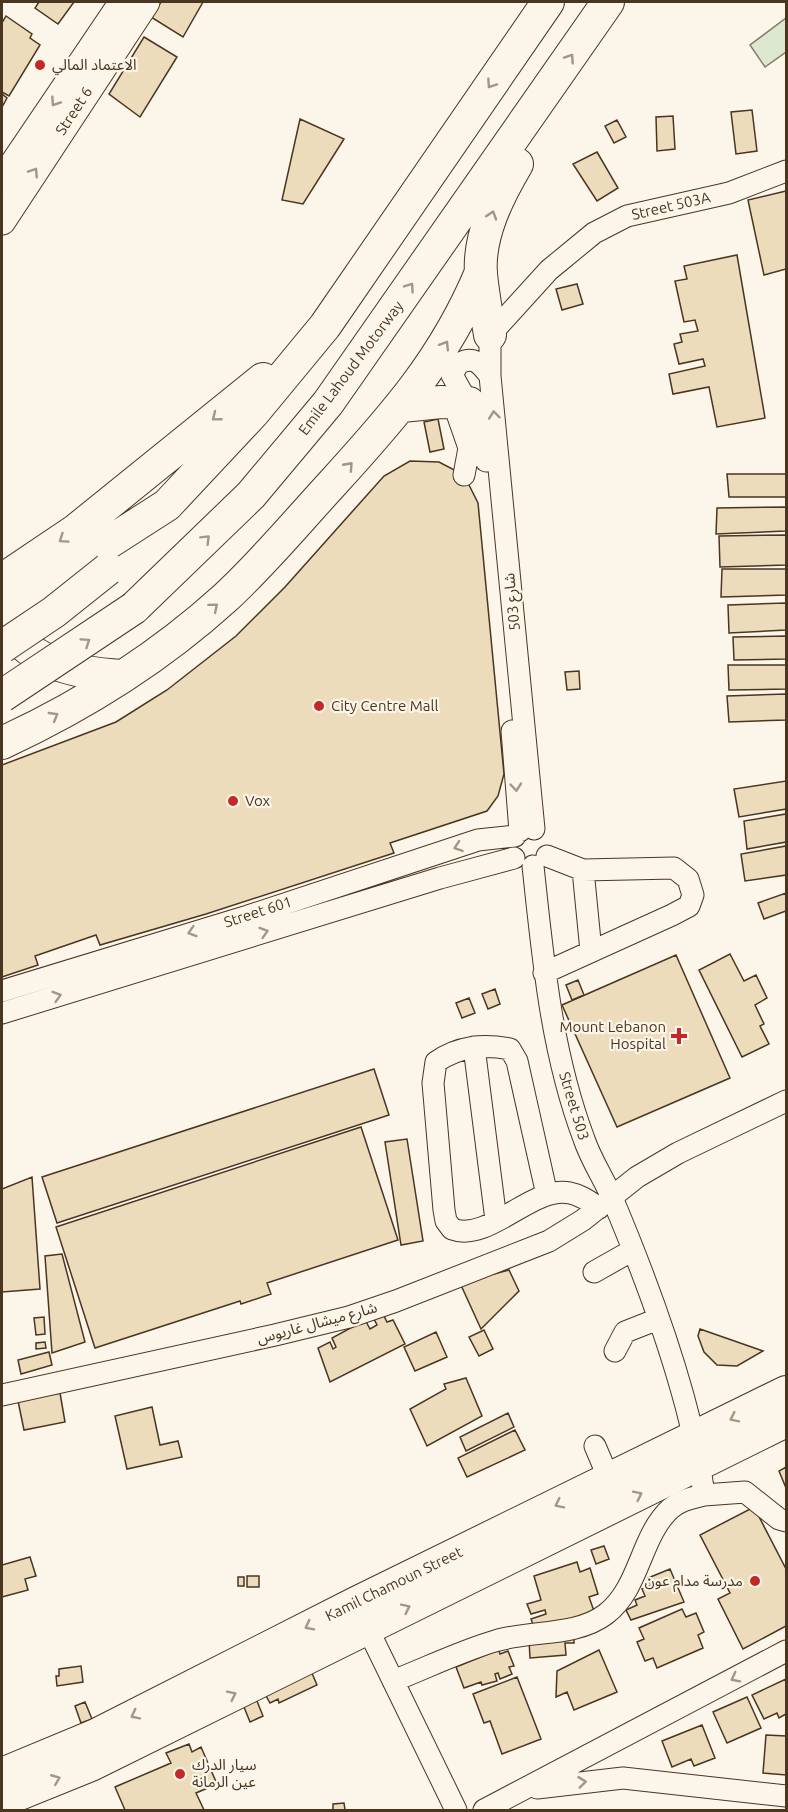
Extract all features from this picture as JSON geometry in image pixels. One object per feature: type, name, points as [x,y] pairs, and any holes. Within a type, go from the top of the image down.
[{"type":"highway","points":[[2,647],[54,612],[108,569],[282,380],[326,326],[548,2]]},
{"type":"highway","name":"Emile Lahoud Motorway","points":[[2,696],[134,608],[250,495],[328,403],[608,2]]},
{"type":"highway","points":[[2,743],[33,728],[122,676],[165,647],[225,597],[402,406],[456,328],[481,272],[487,232],[495,207],[551,86]]},
{"type":"highway","points":[[481,272],[490,335]]},
{"type":"highway","points":[[2,580],[76,530],[326,326]]},
{"type":"highway","points":[[402,406],[461,403]]},
{"type":"highway","points":[[122,676],[88,674],[36,655],[20,642],[2,612],[167,505]]},
{"type":"highway","name":"Kamil Chamoun Street","points":[[2,1801],[91,1765],[609,1479],[700,1466],[786,1392]]},
{"type":"highway","name":"Kamil Chamoun Street","points":[[2,1774],[700,1466],[786,1421]]},
{"type":"main road","name":"Street 6","points":[[2,181],[123,2]]},
{"type":"main road","name":"Street 6","points":[[2,221],[146,2]]},
{"type":"street","name":"Street 503A","points":[[490,335],[549,270],[594,233],[644,210],[722,195],[786,171]]},
{"type":"street","name":"شارع 503","points":[[490,335],[490,375],[523,832]]},
{"type":"street","name":"شارع 503","points":[[490,375],[474,359],[458,364],[452,375],[461,403],[481,436],[489,482],[523,832]]},
{"type":"street","points":[[461,403],[469,448],[464,475]]},
{"type":"street","points":[[540,861],[549,844],[546,837],[523,832],[511,851],[514,858],[526,867],[540,861],[583,870],[674,868],[688,879],[693,895],[689,906],[544,973]]},
{"type":"street","name":"Street 601","points":[[2,991],[246,910],[478,840],[523,832]]},
{"type":"street","name":"Street 601","points":[[2,1013],[440,878],[514,858]]},
{"type":"street","name":"Street 503","points":[[540,861],[544,973],[557,1048],[605,1203]]},
{"type":"street","points":[[583,870],[591,951]]},
{"type":"street","points":[[393,1681],[496,1640],[593,1623],[609,1612],[630,1584],[652,1536],[670,1509],[684,1500],[700,1466],[658,1319],[633,1250],[605,1203],[569,1192],[547,1195],[478,1229],[458,1231],[449,1226],[444,1210],[433,1083],[436,1062],[452,1051],[474,1047],[489,1045],[510,1049],[518,1061],[547,1195]]},
{"type":"street","points":[[474,1047],[496,1220]]},
{"type":"street","name":"شارع ميشال غاريوس","points":[[2,1395],[210,1350],[348,1317],[530,1249],[562,1234],[637,1177],[678,1152],[786,1101]]},
{"type":"street","points":[[594,1272],[633,1250]]},
{"type":"street","points":[[615,1351],[625,1332],[658,1319]]},
{"type":"street","points":[[595,1446],[609,1479]]},
{"type":"street","points":[[700,1466],[745,1492],[779,1519],[786,1521]]},
{"type":"street","points":[[361,1615],[456,1810]]},
{"type":"street","points":[[484,1810],[786,1651]]},
{"type":"street","points":[[609,1743],[610,1765],[624,1778]]},
{"type":"street","points":[[524,1789],[624,1778],[786,1796]]},
{"type":"green space","points":[[786,18],[786,52],[765,67],[750,45]]},
{"type":"building","points":[[39,2],[74,2],[58,24],[35,8]]},
{"type":"building","points":[[161,2],[203,2],[183,37],[151,17]]},
{"type":"building","points":[[6,16],[32,34],[30,38],[40,45],[9,96],[2,92],[2,23]]},
{"type":"building","points":[[144,37],[177,57],[140,117],[109,94]]},
{"type":"building","points":[[2,94],[7,98],[2,107]]},
{"type":"building","points":[[752,110],[757,151],[736,154],[731,112]]},
{"type":"building","points":[[673,116],[675,149],[657,151],[656,117]]},
{"type":"building","points":[[300,119],[344,139],[303,204],[282,200]]},
{"type":"building","points":[[617,120],[626,137],[614,143],[605,126]]},
{"type":"building","points":[[597,152],[618,188],[597,201],[573,164]]},
{"type":"building","points":[[786,191],[786,269],[764,275],[748,200]]},
{"type":"building","points":[[737,255],[765,418],[717,427],[709,387],[673,394],[669,374],[705,366],[703,359],[679,364],[674,344],[682,342],[680,334],[698,331],[695,320],[684,322],[675,281],[687,279],[684,266]]},
{"type":"building","points":[[577,284],[583,304],[562,310],[556,289]]},
{"type":"building","points":[[438,419],[444,449],[430,452],[424,422]]},
{"type":"building","name":"City Centre Mall","points":[[410,461],[439,462],[464,475],[478,503],[504,774],[498,796],[487,811],[390,843],[394,853],[206,914],[100,945],[96,935],[35,956],[38,965],[2,977],[2,765],[116,722],[167,690],[236,636],[285,587],[384,476]]},
{"type":"building","points":[[727,474],[786,474],[786,497],[729,497]]},
{"type":"building","points":[[786,507],[786,531],[716,534],[717,508]]},
{"type":"building","points":[[786,535],[786,565],[720,567],[719,536]]},
{"type":"building","points":[[722,569],[786,569],[786,595],[721,597]]},
{"type":"building","points":[[786,603],[786,630],[729,633],[728,605]]},
{"type":"building","points":[[786,636],[786,659],[734,660],[733,637]]},
{"type":"building","points":[[728,665],[786,665],[786,689],[729,690]]},
{"type":"building","points":[[579,671],[580,689],[567,690],[565,672]]},
{"type":"building","points":[[786,694],[786,720],[729,722],[727,696]]},
{"type":"building","points":[[786,781],[786,809],[739,817],[734,789]]},
{"type":"building","points":[[786,814],[786,842],[747,849],[744,821]]},
{"type":"building","points":[[786,846],[786,875],[745,881],[741,854]]},
{"type":"building","points":[[786,893],[786,911],[764,919],[758,903]]},
{"type":"building","points":[[730,954],[744,981],[756,975],[767,998],[755,1005],[764,1024],[760,1026],[769,1044],[742,1057],[699,970]]},
{"type":"building","points":[[676,955],[730,1078],[617,1127],[562,1005]]},
{"type":"building","points":[[578,980],[584,995],[572,1000],[566,985]]},
{"type":"building","points":[[495,989],[500,1004],[488,1009],[482,994]]},
{"type":"building","points":[[469,998],[475,1013],[462,1018],[456,1003]]},
{"type":"building","points":[[374,1069],[389,1115],[57,1223],[42,1177]]},
{"type":"building","points":[[361,1127],[398,1240],[267,1283],[271,1294],[241,1304],[240,1301],[95,1348],[56,1227]]},
{"type":"building","points":[[407,1139],[423,1241],[401,1245],[385,1142]]},
{"type":"building","points":[[32,1177],[40,1289],[2,1292],[2,1189]]},
{"type":"building","points":[[62,1254],[85,1342],[52,1353],[45,1256]]},
{"type":"building","points":[[509,1270],[519,1291],[481,1329],[460,1283]]},
{"type":"building","points":[[383,1314],[387,1322],[393,1320],[405,1344],[330,1382],[318,1348],[330,1342],[333,1349],[336,1347],[332,1338],[358,1324],[363,1316],[370,1329],[377,1325],[374,1319]]},
{"type":"building","points":[[44,1317],[45,1334],[36,1335],[34,1318]]},
{"type":"building","points":[[700,1329],[763,1351],[737,1366],[717,1365],[704,1352],[698,1336]]},
{"type":"building","points":[[484,1330],[493,1349],[479,1356],[469,1337]]},
{"type":"building","points":[[436,1332],[447,1357],[415,1371],[404,1347]]},
{"type":"building","points":[[45,1342],[46,1348],[36,1349],[36,1343]]},
{"type":"building","points":[[49,1352],[52,1365],[21,1374],[18,1360]]},
{"type":"building","points":[[466,1378],[482,1416],[427,1446],[410,1409],[446,1389],[444,1384]]},
{"type":"building","points":[[60,1393],[65,1422],[24,1430],[18,1401]]},
{"type":"building","points":[[152,1407],[160,1445],[178,1441],[182,1457],[127,1469],[115,1416]]},
{"type":"building","points":[[508,1413],[514,1427],[466,1451],[460,1437]]},
{"type":"building","points":[[515,1430],[525,1450],[467,1477],[458,1458]]},
{"type":"building","points":[[786,1467],[786,1488],[779,1471]]},
{"type":"building","name":"مدرسة مدام عون","points":[[754,1507],[786,1569],[786,1626],[743,1649],[718,1599],[730,1593],[700,1535]]},
{"type":"building","points":[[604,1546],[609,1559],[596,1564],[591,1550]]},
{"type":"building","points":[[30,1557],[36,1576],[25,1579],[28,1590],[2,1597],[2,1565]]},
{"type":"building","points":[[577,1562],[580,1572],[590,1568],[598,1594],[589,1597],[594,1611],[550,1626],[534,1627],[531,1619],[546,1614],[545,1610],[531,1614],[527,1604],[541,1600],[534,1576]]},
{"type":"building","points":[[670,1569],[684,1602],[631,1620],[626,1610],[637,1605],[635,1600],[645,1596],[642,1589],[651,1585],[648,1578]]},
{"type":"building","points":[[247,1576],[259,1576],[259,1587],[247,1587]]},
{"type":"building","points":[[238,1577],[244,1577],[244,1586],[238,1586]]},
{"type":"building","points":[[682,1609],[686,1617],[696,1613],[704,1632],[698,1635],[703,1648],[657,1668],[653,1658],[645,1661],[637,1642],[644,1639],[639,1628]]},
{"type":"building","points":[[574,1637],[574,1643],[565,1643],[566,1655],[530,1658],[529,1640]]},
{"type":"building","points":[[497,1645],[500,1654],[508,1651],[514,1666],[509,1667],[512,1674],[500,1679],[498,1673],[495,1674],[497,1681],[482,1685],[481,1682],[464,1688],[456,1667],[488,1654]]},
{"type":"building","points":[[599,1650],[617,1692],[574,1710],[567,1692],[556,1697],[557,1671]]},
{"type":"building","points":[[81,1666],[83,1682],[57,1686],[56,1676],[59,1676],[59,1669]]},
{"type":"building","points":[[311,1671],[317,1685],[279,1703],[278,1699],[270,1703],[265,1694]]},
{"type":"building","points":[[517,1677],[541,1739],[502,1754],[490,1721],[484,1723],[473,1694]]},
{"type":"building","points":[[786,1679],[786,1714],[779,1718],[777,1713],[764,1719],[752,1695]]},
{"type":"building","points":[[255,1696],[263,1716],[250,1722],[242,1702]]},
{"type":"building","points":[[747,1697],[761,1728],[727,1743],[713,1712]]},
{"type":"building","points":[[85,1702],[92,1719],[81,1723],[75,1706]]},
{"type":"building","points":[[702,1725],[715,1758],[694,1766],[691,1759],[672,1767],[662,1741]]},
{"type":"building","points":[[766,1735],[786,1736],[786,1775],[763,1773]]},
{"type":"building","name":"سيار الدرك عين الرمانة","points":[[189,1744],[192,1752],[201,1747],[217,1784],[196,1793],[204,1810],[125,1810],[115,1787],[171,1763],[166,1753]]},
{"type":"building","points":[[344,1803],[345,1810],[333,1810],[333,1804]]},
{"type":"place","name":"الاعتماد المالي","points":[[40,65]]},
{"type":"place","name":"City Centre Mall","points":[[319,706]]},
{"type":"place","name":"Vox","points":[[233,801]]},
{"type":"place","name":"Mount Lebanon Hospital","points":[[679,1036]]},
{"type":"place","name":"مدرسة مدام عون","points":[[755,1581]]},
{"type":"place","name":"سيار الدرك عين الرمانة","points":[[180,1774]]}]
